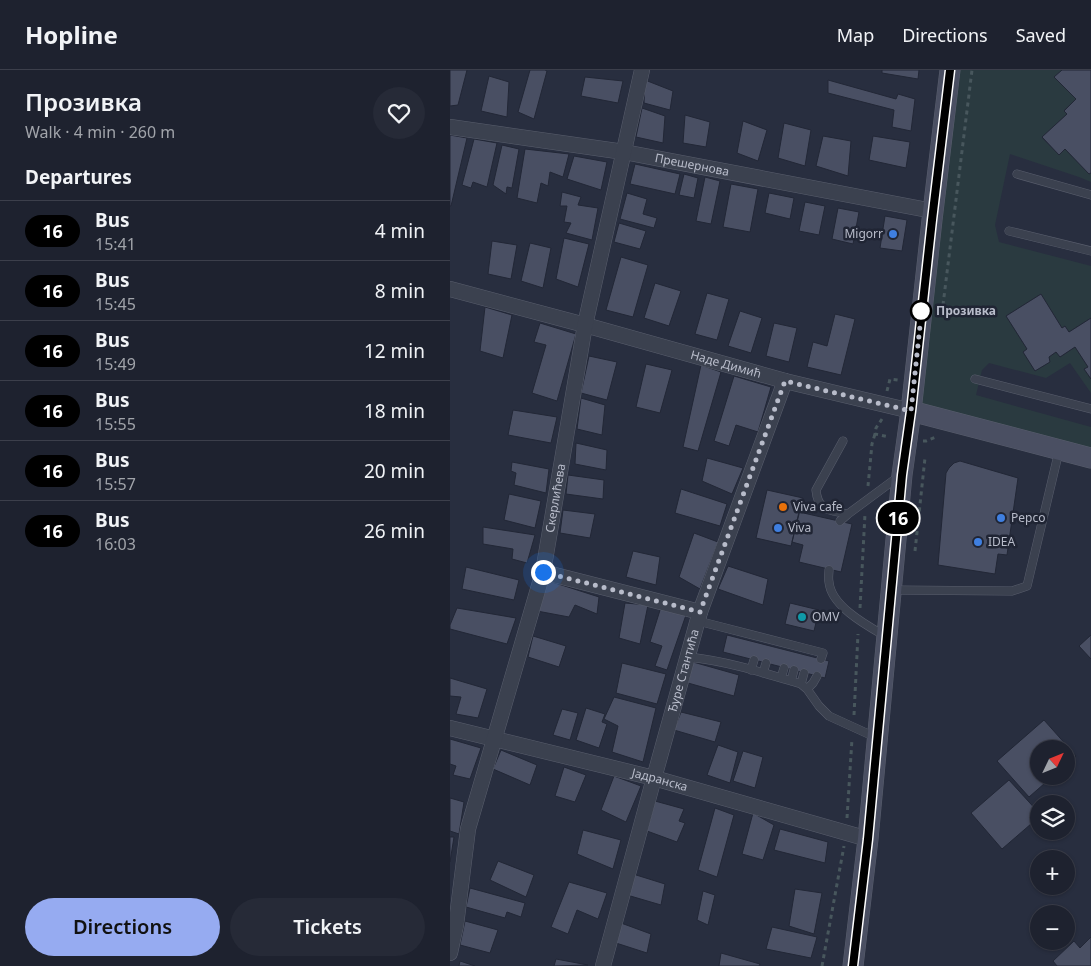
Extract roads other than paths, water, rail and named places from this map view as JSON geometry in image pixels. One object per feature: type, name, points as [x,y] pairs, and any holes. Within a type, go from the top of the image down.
[{"type":"main road","points":[[852,966],[868,839],[902,475],[950,70]]},
{"type":"main road","name":"Наде Димић","points":[[911,411],[1091,458]]},
{"type":"street","name":"Скерлићева","points":[[450,953],[456,925],[468,829],[543,572],[585,325],[642,70]]},
{"type":"street","name":"Прешернова","points":[[450,127],[624,152],[933,211]]},
{"type":"street","name":"Наде Димић","points":[[450,289],[785,381],[911,411]]},
{"type":"street","name":"Ђуре Стантића","points":[[603,966],[699,617],[785,381]]},
{"type":"street","points":[[543,572],[699,617]]},
{"type":"street","name":"Јадранска","points":[[450,728],[654,778],[868,839]]},
{"type":"lane","points":[[1017,174],[1091,195]]},
{"type":"lane","points":[[1010,231],[1091,251]]},
{"type":"lane","points":[[976,379],[1091,408]]},
{"type":"lane","points":[[843,441],[816,490],[817,499],[825,509],[848,514]]},
{"type":"lane","points":[[891,590],[1012,591],[1026,586],[1060,450]]},
{"type":"lane","points":[[840,521],[902,475]]},
{"type":"lane","points":[[829,570],[828,583],[840,604],[859,620],[887,636]]},
{"type":"lane","points":[[699,617],[735,634],[809,653],[823,653],[821,659]]},
{"type":"lane","points":[[727,663],[730,654]]},
{"type":"lane","points":[[688,657],[707,658],[791,681],[804,687],[829,716],[877,738]]},
{"type":"lane","points":[[739,666],[741,657]]},
{"type":"lane","points":[[751,670],[754,660]]},
{"type":"lane","points":[[763,673],[766,663]]},
{"type":"lane","points":[[781,678],[784,668]]},
{"type":"lane","points":[[791,681],[794,670]]},
{"type":"lane","points":[[804,673],[804,687]]},
{"type":"lane","points":[[804,687],[813,683],[817,676]]},
{"type":"place","name":"Migorr","points":[[893,234]]},
{"type":"place","name":"Прозивка","points":[[921,311]]},
{"type":"place","name":"Viva cafe","points":[[783,507]]},
{"type":"place","name":"Pepco","points":[[1001,518]]},
{"type":"place","name":"Viva","points":[[778,528]]},
{"type":"place","name":"IDEA","points":[[978,542]]},
{"type":"place","name":"OMV","points":[[802,617]]}]
